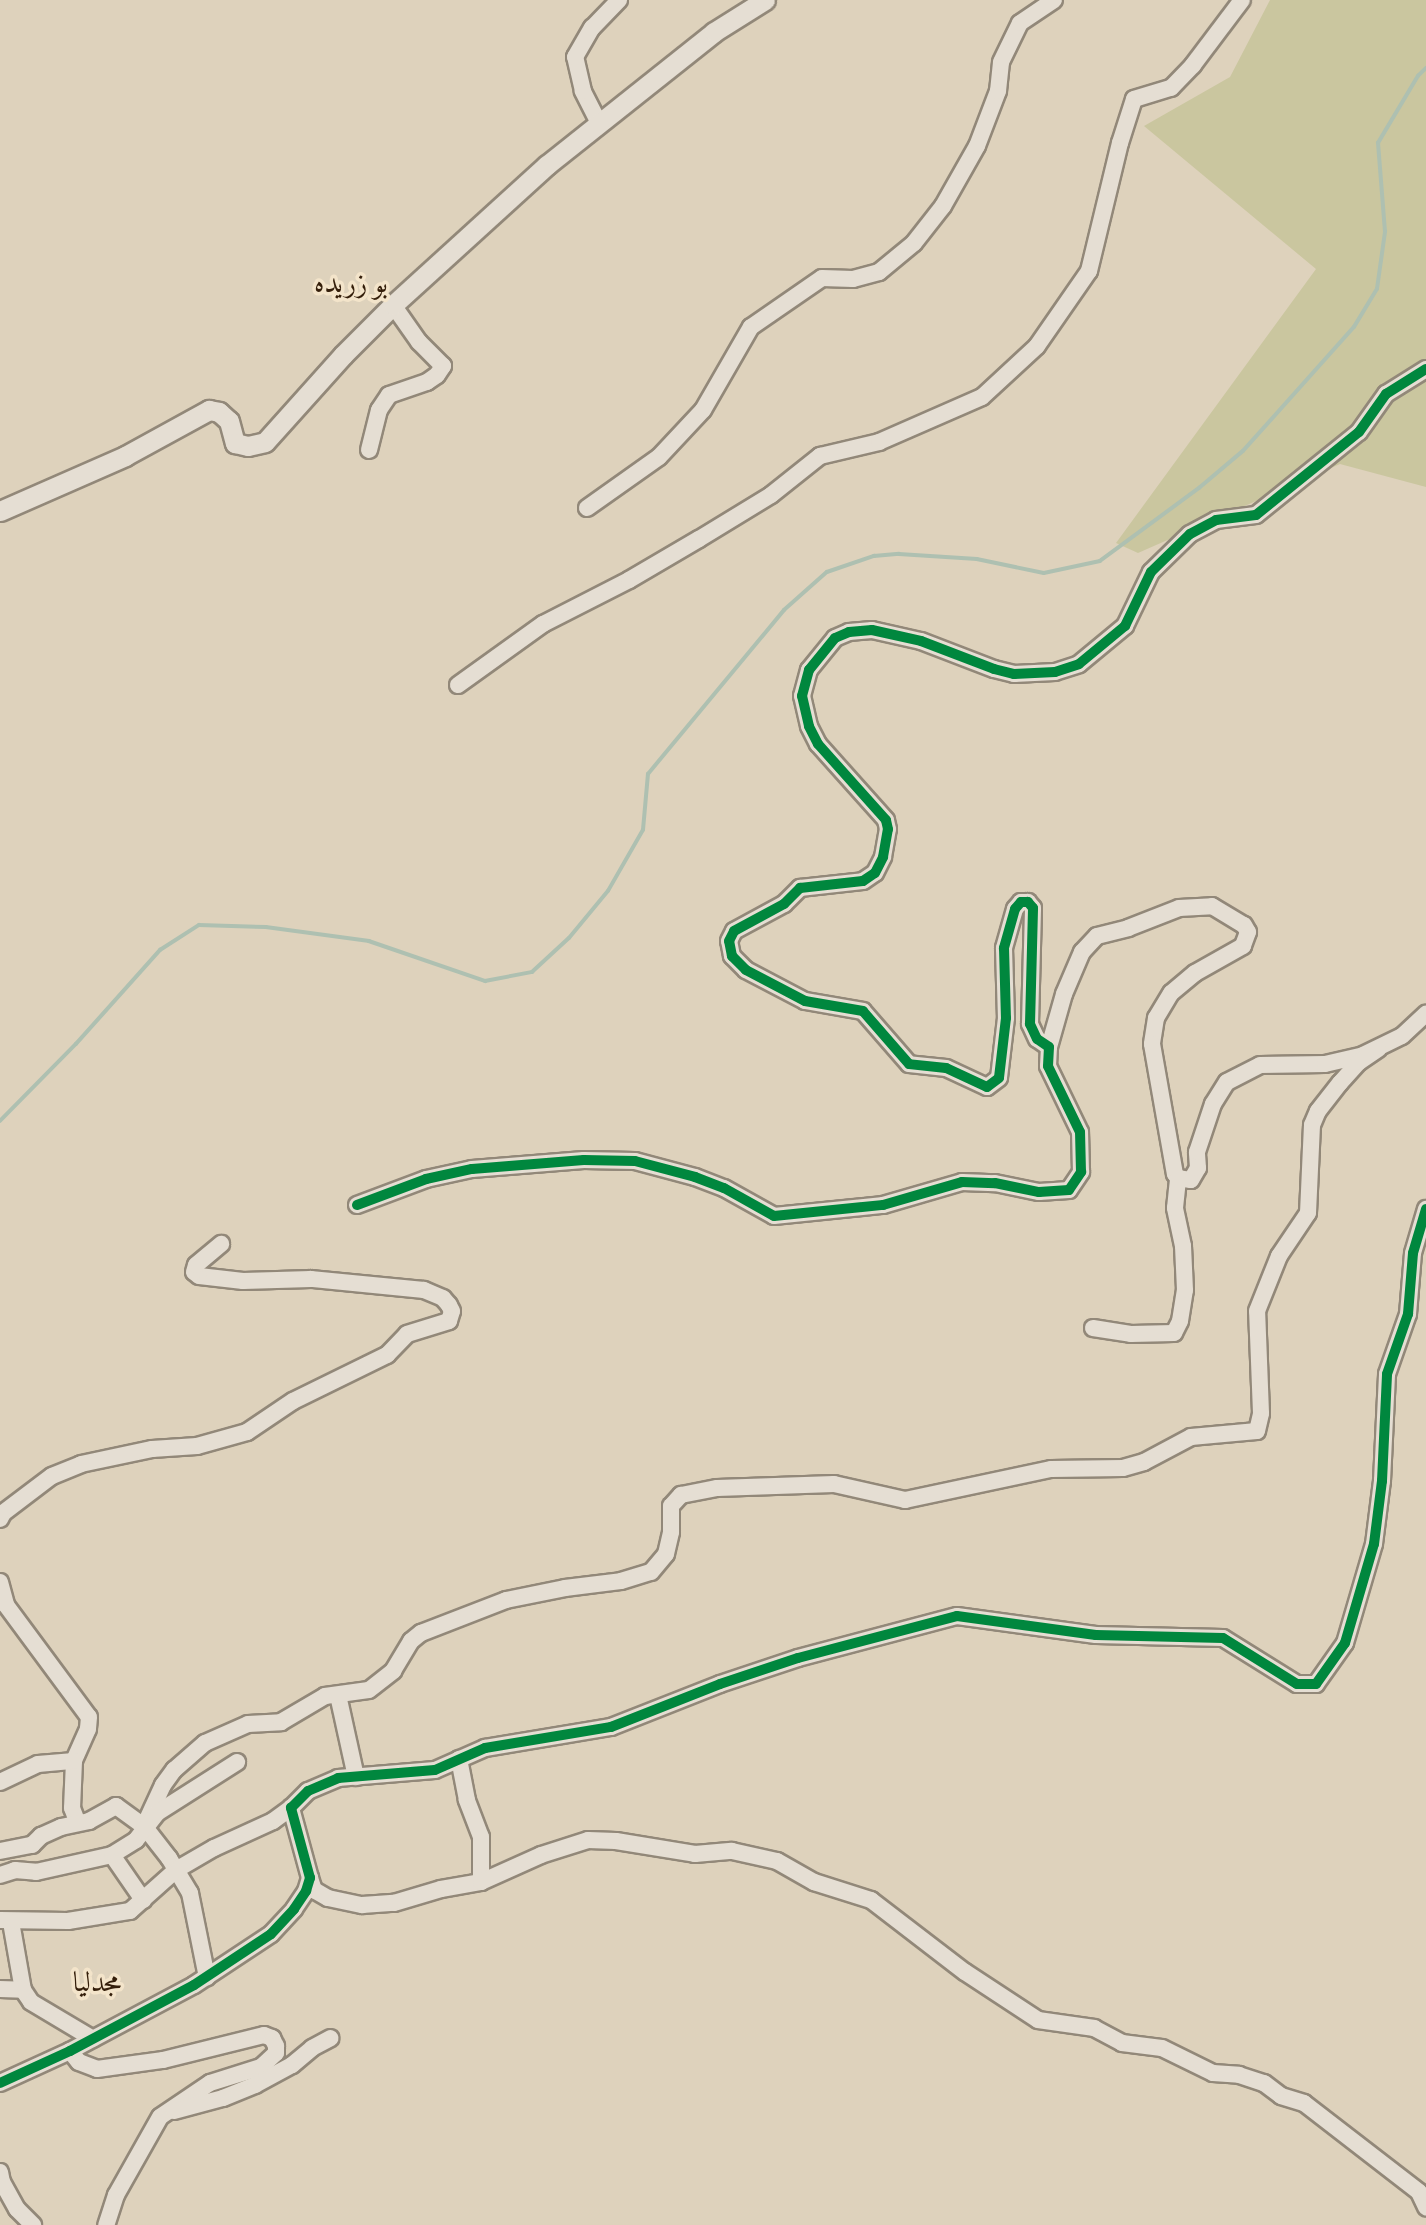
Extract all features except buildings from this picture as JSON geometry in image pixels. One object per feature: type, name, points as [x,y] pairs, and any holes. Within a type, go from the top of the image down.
[{"type":"street","points":[[599,123],[583,92],[575,57],[592,28],[619,0]]},
{"type":"street","points":[[0,511],[125,456],[209,410],[219,412],[229,421],[235,443],[248,446],[265,442],[343,355],[393,305],[547,164],[714,33],[765,0]]},
{"type":"street","points":[[587,508],[659,457],[704,410],[751,327],[822,278],[853,279],[878,272],[914,243],[943,206],[977,146],[998,91],[1001,62],[1020,23],[1054,0]]},
{"type":"street","points":[[458,685],[543,624],[629,580],[771,495],[820,456],[879,442],[982,397],[1037,346],[1089,271],[1120,143],[1134,99],[1171,88],[1193,65],[1242,0]]},
{"type":"street","points":[[369,450],[379,410],[389,395],[427,382],[438,375],[443,366],[419,342],[393,305]]},
{"type":"street","points":[[1049,1047],[1037,1039],[1030,1024],[1033,908],[1028,902],[1021,902],[1015,909],[1004,948],[1006,1018],[999,1078],[987,1087],[946,1068],[909,1064],[863,1011],[804,1001],[746,970],[732,956],[729,941],[734,931],[784,904],[800,888],[863,881],[876,873],[883,857],[888,829],[886,820],[818,744],[810,726],[802,696],[809,670],[835,638],[849,632],[872,630],[920,641],[993,669],[1014,674],[1055,673],[1079,664],[1125,626],[1151,572],[1190,534],[1216,520],[1256,515],[1359,432],[1386,394],[1426,369]]},
{"type":"street","points":[[357,1205],[426,1179],[472,1169],[584,1160],[635,1161],[695,1177],[724,1188],[774,1216],[883,1205],[962,1182],[995,1183],[1039,1192],[1069,1190],[1081,1172],[1080,1132],[1048,1066],[1049,1047],[1064,993],[1082,952],[1097,936],[1128,929],[1179,908],[1212,905],[1244,925],[1248,932],[1243,946],[1195,973],[1171,993],[1156,1018],[1152,1044],[1178,1178],[1175,1208],[1183,1246],[1185,1290],[1180,1321],[1174,1333],[1131,1334],[1093,1328]]},
{"type":"street","points":[[0,1875],[15,1871],[36,1871],[112,1855],[136,1839],[163,1785],[174,1770],[205,1743],[248,1724],[281,1722],[325,1696],[369,1690],[393,1671],[411,1641],[421,1633],[506,1600],[565,1588],[621,1581],[651,1572],[668,1548],[671,1506],[681,1495],[717,1488],[834,1484],[905,1500],[1051,1469],[1123,1468],[1144,1462],[1191,1437],[1257,1431],[1261,1413],[1257,1311],[1279,1256],[1308,1213],[1312,1125],[1318,1111],[1359,1062],[1402,1036],[1426,1014]]},
{"type":"street","points":[[1178,1178],[1191,1180],[1195,1175],[1198,1168],[1197,1152],[1209,1116],[1227,1082],[1260,1065],[1325,1064],[1378,1049]]},
{"type":"street","points":[[93,2039],[48,2015],[31,2002],[23,1990],[6,1921],[106,1917],[130,1911],[176,1870],[214,1848],[273,1821],[323,1783],[356,1777],[435,1770],[517,1740],[579,1734],[611,1727],[720,1684],[798,1658],[957,1616],[1096,1635],[1223,1638],[1297,1684],[1316,1684],[1345,1643],[1374,1544],[1382,1481],[1387,1374],[1408,1314],[1413,1253],[1426,1209]]},
{"type":"street","points":[[0,1519],[3,1513],[52,1476],[81,1464],[152,1449],[197,1446],[247,1432],[293,1401],[387,1354],[407,1334],[449,1321],[452,1311],[449,1305],[443,1298],[424,1290],[311,1279],[243,1281],[198,1276],[194,1272],[196,1265],[221,1244]]},
{"type":"street","points":[[0,1582],[6,1605],[89,1717],[88,1729],[74,1761],[72,1808],[77,1821]]},
{"type":"street","points":[[338,1695],[356,1777]]},
{"type":"street","points":[[459,1759],[467,1800],[481,1837],[481,1882]]},
{"type":"street","points":[[0,1782],[38,1764],[74,1761]]},
{"type":"street","points":[[144,1826],[158,1813],[237,1762]]},
{"type":"street","points":[[0,1851],[32,1844],[41,1836],[77,1821],[89,1821],[116,1806],[144,1826],[190,1894],[207,1977]]},
{"type":"street","points":[[290,1808],[314,1890],[328,1898],[362,1905],[394,1903],[442,1889],[481,1882],[541,1856],[588,1840],[616,1841],[695,1854],[732,1851],[777,1861],[814,1882],[871,1900],[965,1972],[1038,2020],[1094,2028],[1122,2043],[1162,2048],[1213,2073],[1239,2075],[1304,2103],[1419,2192],[1426,2207]]},
{"type":"street","points":[[112,1855],[143,1900]]},
{"type":"street","points":[[0,2083],[71,2051],[207,1977],[271,1934],[294,1909],[306,1891],[310,1878]]},
{"type":"street","points":[[0,1989],[23,1990]]},
{"type":"street","points":[[71,2051],[79,2062],[97,2069],[163,2060],[264,2035],[272,2038],[276,2053],[261,2067],[210,2083],[164,2113],[135,2157],[116,2195],[106,2225]]},
{"type":"street","points":[[164,2113],[223,2098],[256,2085],[292,2065],[312,2048],[331,2038]]},
{"type":"street","points":[[0,2173],[17,2209],[33,2225]]},
{"type":"shaded area","points":[[1270,0],[1426,0],[1426,487],[1340,464],[1138,553],[1116,543],[1316,269],[1144,126],[1230,77]]},
{"type":"waterway","points":[[0,1121],[76,1044],[160,950],[199,925],[266,927],[369,941],[485,981],[532,972],[569,938],[608,891],[643,830],[648,774],[784,610],[827,572],[874,556],[899,554],[977,559],[1044,573],[1100,561],[1199,488],[1243,451],[1354,327],[1377,289],[1385,232],[1378,143],[1418,76],[1426,68]]},
{"type":"cycle path","points":[[357,1205],[426,1179],[472,1169],[584,1160],[635,1161],[695,1177],[724,1188],[774,1216],[883,1205],[962,1182],[995,1183],[1039,1192],[1069,1190],[1081,1172],[1080,1132],[1048,1066],[1049,1047],[1037,1039],[1030,1024],[1033,908],[1028,902],[1021,902],[1015,909],[1004,948],[1006,1018],[999,1078],[987,1087],[946,1068],[909,1064],[863,1011],[805,1001],[746,970],[732,956],[729,941],[734,931],[784,904],[800,888],[863,881],[875,873],[883,857],[888,829],[886,820],[818,744],[809,726],[802,696],[809,670],[835,638],[849,632],[872,630],[921,641],[1014,674],[1055,672],[1079,664],[1125,626],[1151,572],[1190,534],[1216,520],[1256,515],[1359,432],[1386,394],[1426,369]]},
{"type":"cycle path","points":[[0,2083],[70,2051],[194,1985],[271,1934],[294,1909],[306,1891],[310,1878],[291,1808],[308,1791],[338,1778],[435,1770],[485,1748],[611,1727],[720,1684],[798,1658],[957,1616],[1096,1635],[1223,1638],[1297,1684],[1316,1684],[1345,1643],[1374,1544],[1382,1481],[1387,1374],[1408,1314],[1413,1253],[1426,1209]]},
{"type":"district","name":"بو زريده","points":[[351,283]]},
{"type":"district","name":"مجدليا","points":[[97,1982]]}]
